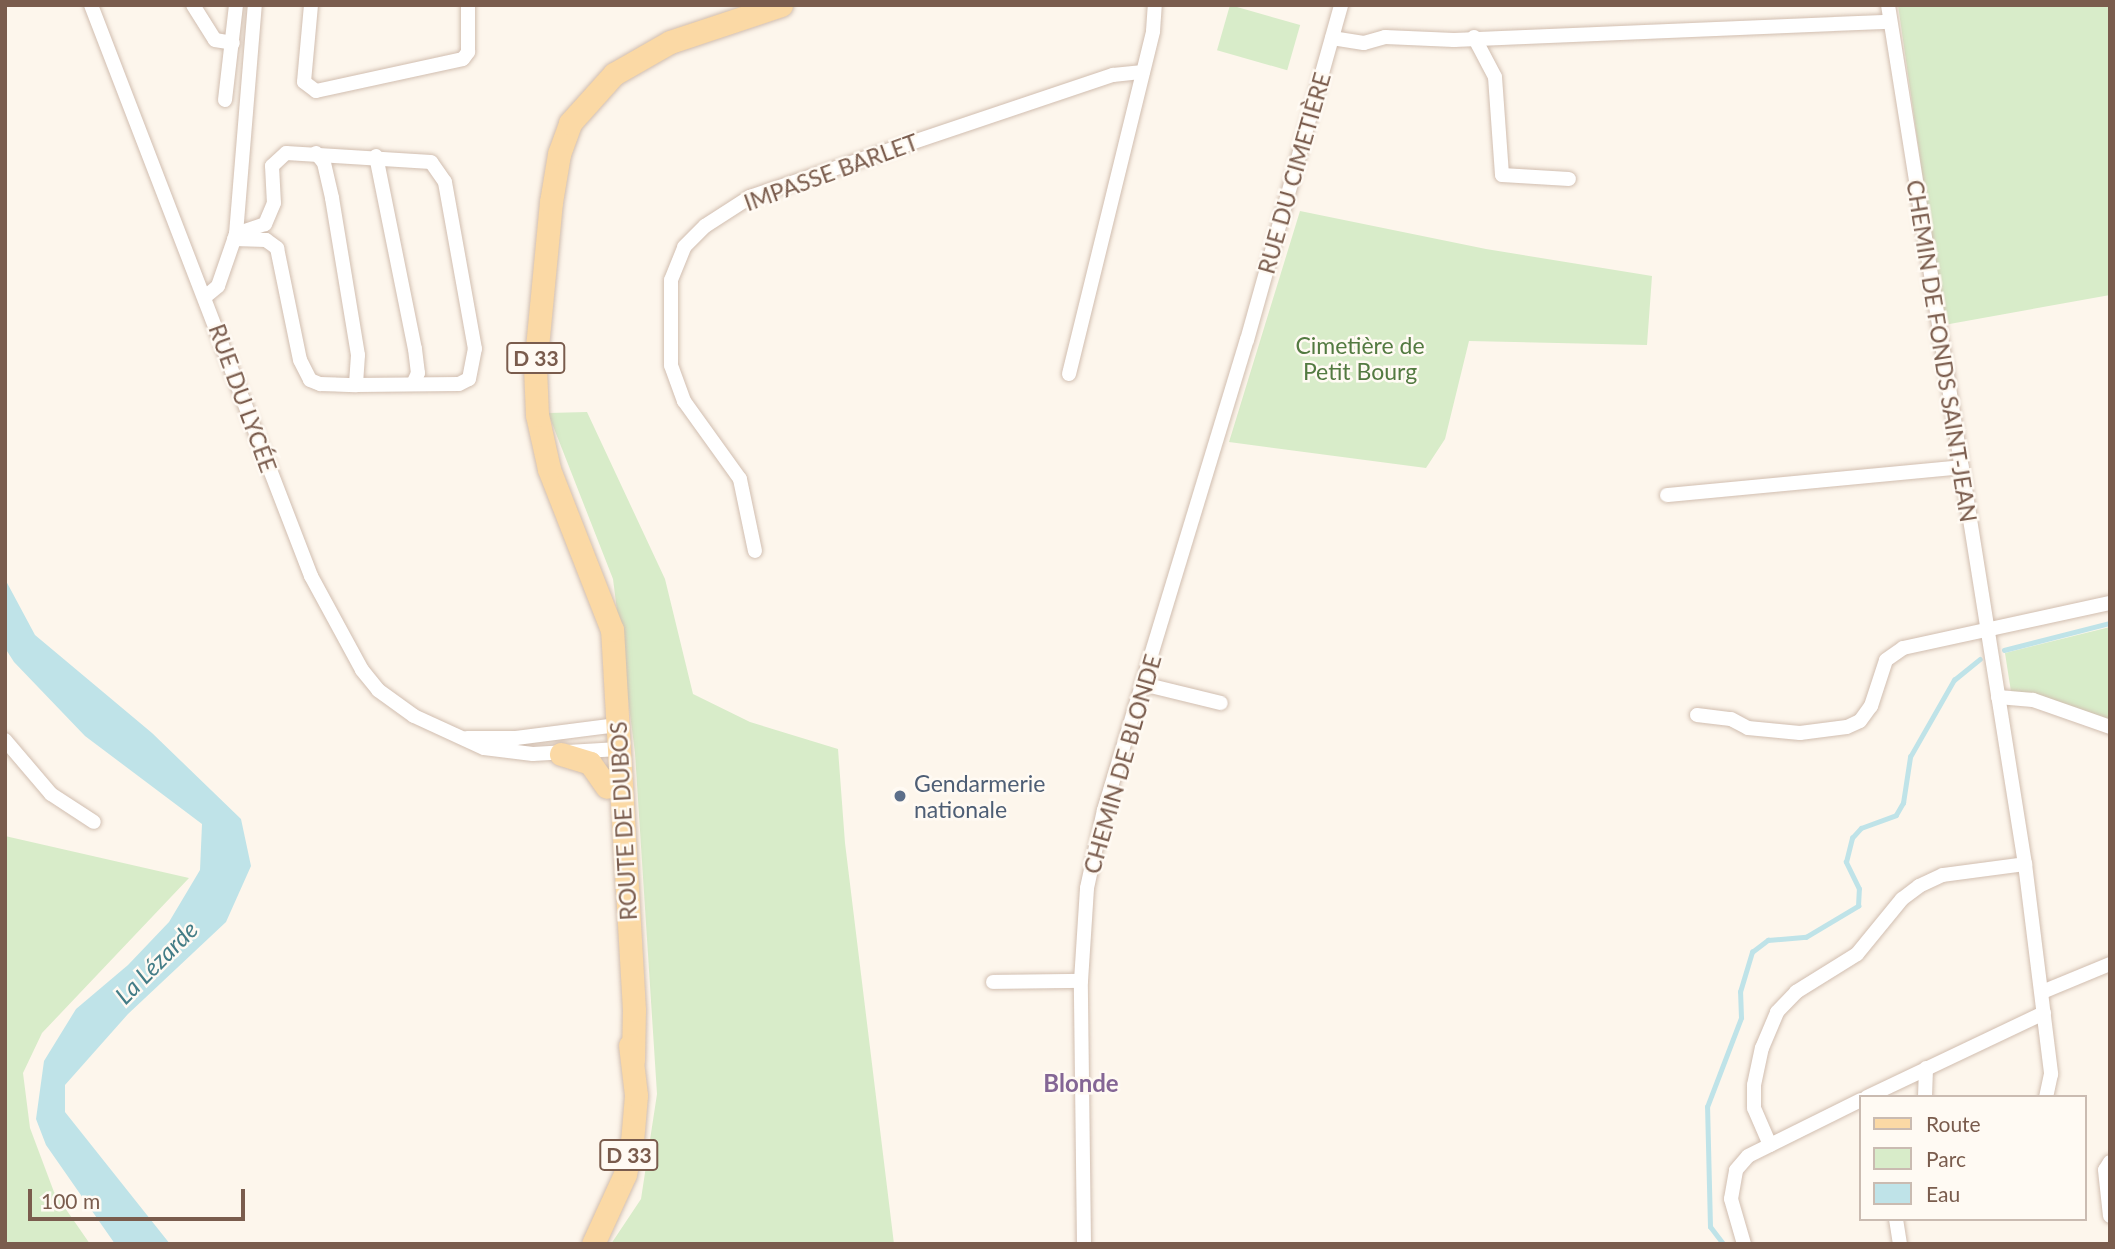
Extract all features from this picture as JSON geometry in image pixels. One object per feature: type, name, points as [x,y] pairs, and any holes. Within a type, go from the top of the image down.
[{"type":"main road","name":"ROUTE DE DUBOS","points":[[593,1244],[625,1174],[632,1142],[634,1010],[610,725],[595,586],[549,469],[537,415],[535,368],[559,154],[570,123],[614,74],[670,42],[781,5]]},
{"type":"main road","name":"ROUTE DE DUBOS","points":[[612,750],[607,788],[624,1008],[633,1060]]},
{"type":"main road","points":[[561,754],[590,763],[607,788]]},
{"type":"street","name":"RUE DU LYCÉE","points":[[91,5],[311,576],[343,640],[379,691],[414,716],[463,738],[499,751],[561,754],[612,750]]},
{"type":"street","points":[[193,5],[215,40],[233,43]]},
{"type":"street","points":[[225,100],[236,5]]},
{"type":"street","points":[[205,297],[218,286],[235,236],[255,5]]},
{"type":"street","points":[[312,5],[304,82],[316,91],[463,59],[468,52],[468,5]]},
{"type":"street","points":[[1069,374],[1143,72],[1155,5]]},
{"type":"street","name":"RUE DU CIMETIÈRE","points":[[1247,340],[1340,5]]},
{"type":"street","name":"CHEMIN DE FONDS SAINT-JEAN","points":[[1888,5],[2025,864],[2051,1074],[2046,1095]]},
{"type":"street","points":[[1332,38],[1364,43],[1385,37],[1475,37],[1890,22]]},
{"type":"street","points":[[1475,37],[1495,78],[1502,175],[1569,179]]},
{"type":"street","name":"IMPASSE BARLET","points":[[755,551],[740,479],[684,401],[671,365],[671,280],[684,247],[705,226],[750,197],[1112,75],[1143,72]]},
{"type":"street","points":[[286,153],[423,160],[440,170],[475,349],[469,379],[356,385],[320,384],[310,380],[300,359],[276,248],[266,240],[235,236],[265,224],[274,204],[270,180],[277,158],[286,153]]},
{"type":"street","points":[[316,153],[324,163],[332,198],[358,355],[356,385]]},
{"type":"street","points":[[376,156],[415,349],[418,373],[413,384]]},
{"type":"street","name":"CHEMIN DE BLONDE","points":[[1084,1244],[1081,981],[1087,888],[1104,810],[1247,340]]},
{"type":"street","points":[[1667,495],[1962,467]]},
{"type":"street","points":[[1697,715],[1731,719],[1748,728],[1800,733],[1847,727],[1860,721],[1871,706],[1886,660],[1903,648],[2110,603]]},
{"type":"street","points":[[1143,684],[1221,703]]},
{"type":"street","points":[[1998,697],[2033,700],[2110,727]]},
{"type":"street","name":"RUE DU LYCÉE","points":[[463,738],[516,738],[610,725]]},
{"type":"street","points":[[5,740],[51,794],[94,822]]},
{"type":"street","points":[[1770,1145],[1754,1108],[1754,1085],[1762,1048],[1777,1012],[1796,992],[1857,954],[1902,899],[1919,886],[1944,875],[2025,864]]},
{"type":"street","points":[[2042,992],[2110,964]]},
{"type":"street","points":[[993,982],[1081,981]]},
{"type":"street","points":[[1871,1095],[2044,1013]]},
{"type":"street","points":[[1925,1095],[1926,1068]]},
{"type":"street","points":[[1744,1244],[1730,1187],[1748,1156],[1860,1100]]},
{"type":"street","points":[[2110,1161],[2105,1170],[2110,1216]]},
{"type":"street","points":[[1896,1221],[1899,1244]]},
{"type":"green space","points":[[1230,5],[1300,25],[1287,70],[1217,50]]},
{"type":"green space","points":[[1898,5],[2110,5],[2110,295],[1944,325]]},
{"type":"green space","name":"Cimetière de Petit Bourg","points":[[1300,211],[1486,249],[1652,276],[1647,345],[1469,341],[1445,439],[1426,468],[1229,442]]},
{"type":"green space","points":[[587,412],[665,579],[693,694],[750,722],[838,749],[845,843],[894,1244],[611,1244],[641,1199],[657,1094],[635,753],[613,579],[548,413]]},
{"type":"green space","points":[[2110,627],[2110,727],[2012,698],[2005,653]]},
{"type":"green space","points":[[5,836],[189,878],[42,1033],[23,1073],[30,1128],[54,1192],[90,1244],[5,1244]]},
{"type":"water","name":"La Lézarde","points":[[5,579],[35,635],[152,733],[241,819],[251,866],[226,922],[128,1014],[65,1085],[65,1112],[170,1244],[115,1244],[46,1145],[36,1119],[44,1061],[76,1009],[128,965],[169,922],[200,870],[202,824],[85,736],[14,662],[5,648]]},
{"type":"waterway","points":[[2004,650],[2110,623]]},
{"type":"waterway","points":[[1723,1244],[1710,1227],[1707,1107],[1741,1018],[1740,992],[1752,952],[1768,940],[1806,937],[1858,906],[1859,889],[1846,862],[1852,838],[1861,828],[1896,815],[1903,803],[1910,757],[1954,680],[1980,659]]},
{"type":"place","name":"Gendarmerie nationale","points":[[900,796]]},
{"type":"district","name":"Blonde","points":[[1081,1083]]}]
